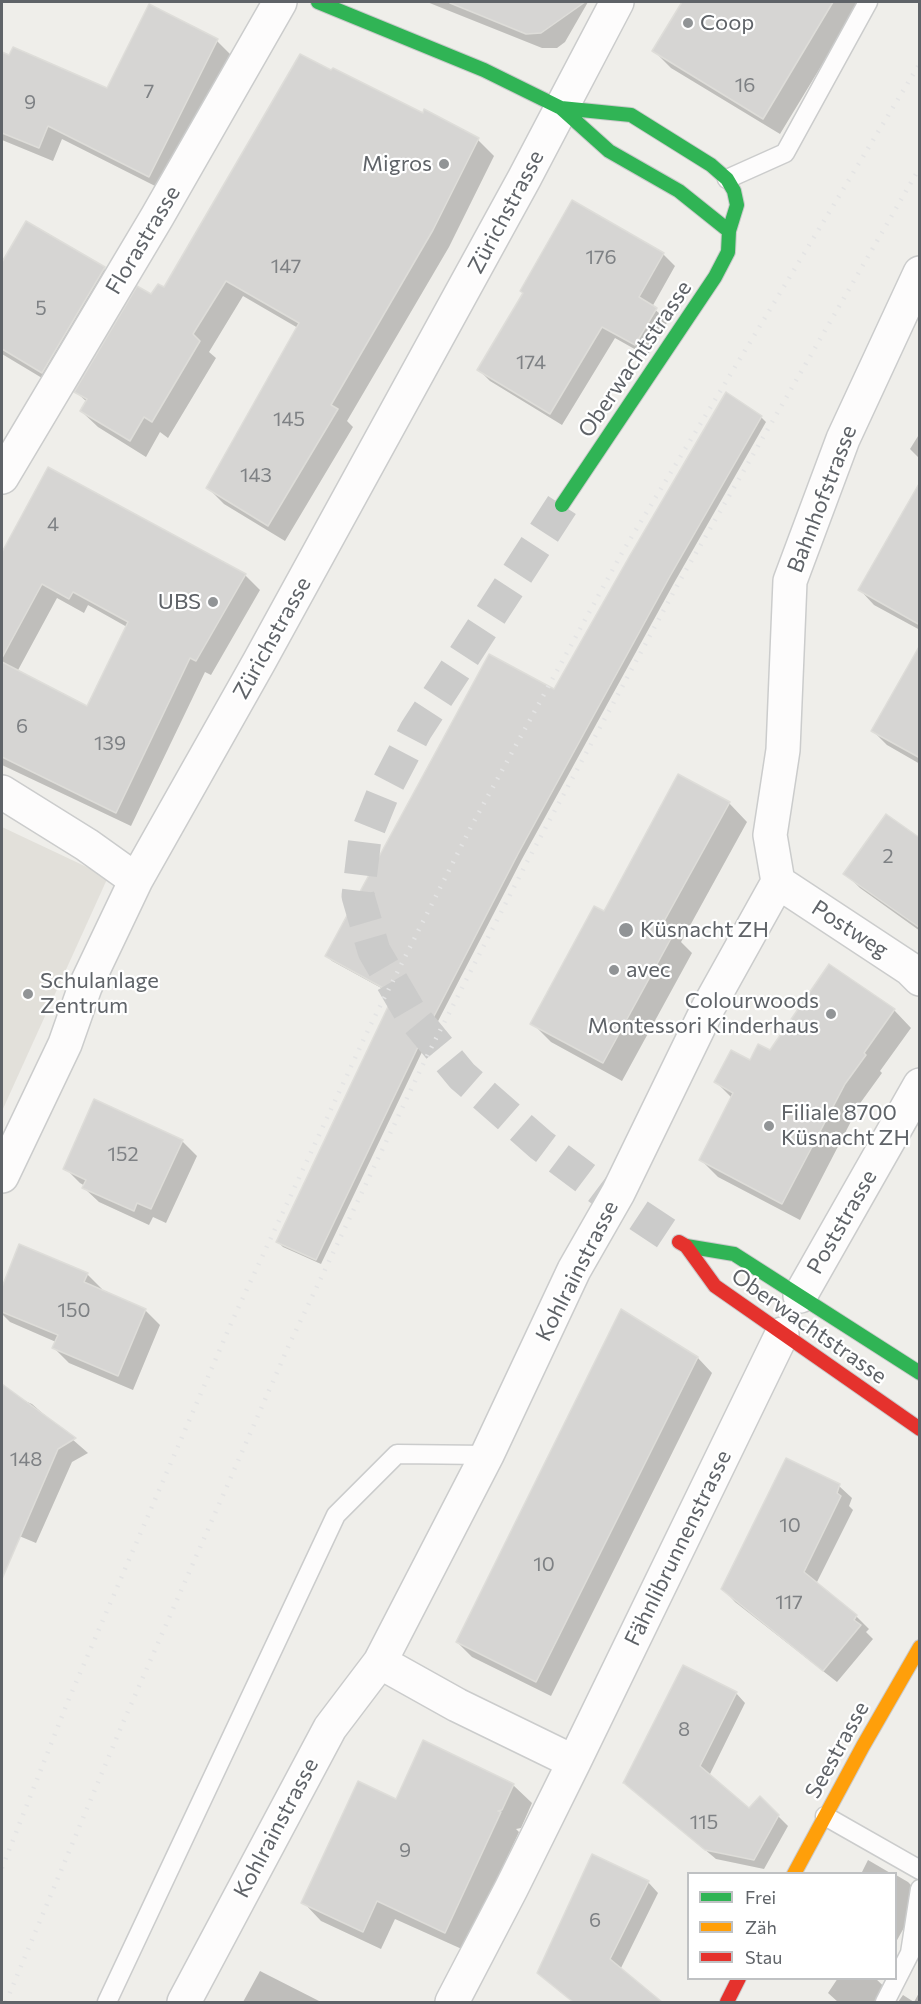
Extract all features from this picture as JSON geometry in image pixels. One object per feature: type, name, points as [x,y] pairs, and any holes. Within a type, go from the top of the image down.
[{"type":"main road","points":[[318,2],[484,70],[561,108],[609,151],[679,191],[729,231]]},
{"type":"main road","points":[[561,108],[631,115],[711,165],[727,179]]},
{"type":"main road","name":"Oberwachtstrasse","points":[[562,505],[715,277],[728,252],[729,231],[737,205],[734,191],[727,179]]},
{"type":"main road","name":"Oberwachtstrasse","points":[[920,1373],[734,1254],[682,1244],[715,1286],[920,1429]]},
{"type":"main road","name":"Seestrasse","points":[[795,1872],[920,1647]]},
{"type":"main road","points":[[727,2002],[738,1980]]},
{"type":"street","name":"Florastrasse","points":[[2,477],[157,217],[280,2]]},
{"type":"street","name":"Zürichstrasse","points":[[2,1176],[65,1044],[85,987],[136,880],[516,194],[617,2]]},
{"type":"street","name":"Bahnhofstrasse","points":[[778,882],[770,834],[783,750],[790,581],[843,439],[920,273]]},
{"type":"street","points":[[2,792],[87,845],[136,880]]},
{"type":"street","name":"Postweg","points":[[778,882],[910,969],[920,979]]},
{"type":"street","name":"Kohlrainstrasse","points":[[184,2002],[330,1728],[380,1662],[487,1455],[574,1270],[618,1193],[709,1006],[778,882]]},
{"type":"street","name":"Poststrasse","points":[[800,1296],[920,1086]]},
{"type":"street","name":"Fähnlibrunnenstrasse","points":[[452,2002],[574,1762],[782,1334]]},
{"type":"street","points":[[380,1662],[457,1705],[574,1762]]},
{"type":"lane","points":[[727,179],[785,153],[868,2]]},
{"type":"lane","points":[[106,2002],[336,1515],[397,1455],[487,1455]]},
{"type":"lane","points":[[825,1816],[920,1870]]},
{"type":"lane","points":[[897,1978],[910,1953],[920,1889]]},
{"type":"lane","points":[[885,2002],[896,1980]]},
{"type":"shaded area","name":"Schulanlage Zentrum","points":[[2,827],[108,877],[2,1111]]},
{"type":"building","points":[[450,2],[585,2],[541,33],[526,34]]},
{"type":"building","points":[[682,2],[833,2],[763,119],[652,51]]},
{"type":"building","points":[[149,4],[218,39],[149,177],[48,126],[39,148],[2,133],[2,52],[9,55],[13,47],[107,88]]},
{"type":"building","points":[[300,54],[423,113],[424,109],[479,138],[433,230],[331,405],[338,409],[268,526],[206,488],[299,323],[226,281],[193,334],[200,341],[152,422],[144,417],[130,441],[80,411],[87,399],[74,392],[137,286],[151,294],[158,284],[164,287]]},
{"type":"building","points":[[572,200],[664,253],[639,297],[657,308],[635,345],[602,327],[550,414],[477,370],[523,293],[520,291]]},
{"type":"building","points":[[26,221],[105,267],[42,373],[2,349],[2,262]]},
{"type":"building","points":[[726,392],[762,416],[669,578],[518,854],[417,1049],[316,1260],[276,1242],[394,994],[325,956],[489,654],[554,689]]},
{"type":"building","points":[[48,467],[246,574],[196,661],[190,658],[116,813],[2,757],[2,662],[87,706],[128,622],[73,592],[69,599],[42,584],[2,658],[2,552]]},
{"type":"building","points":[[920,482],[920,625],[858,590]]},
{"type":"building","points":[[920,645],[920,758],[871,731]]},
{"type":"building","points":[[678,774],[730,802],[662,925],[674,933],[603,1063],[530,1024],[594,906],[604,911]]},
{"type":"building","points":[[886,814],[920,838],[920,928],[843,874]]},
{"type":"building","points":[[829,964],[895,1009],[845,1084],[782,1204],[699,1160],[733,1093],[714,1082],[731,1050],[750,1060],[758,1044],[770,1050]]},
{"type":"building","points":[[94,1099],[183,1140],[151,1209],[137,1203],[134,1211],[82,1188],[86,1180],[63,1169]]},
{"type":"building","points":[[19,1244],[88,1273],[84,1282],[146,1309],[118,1376],[52,1348],[58,1335],[2,1312],[2,1287]]},
{"type":"building","points":[[621,1309],[698,1357],[536,1682],[456,1642]]},
{"type":"building","points":[[2,1384],[76,1438],[58,1449],[2,1579]]},
{"type":"building","points":[[786,1458],[840,1484],[837,1493],[841,1496],[804,1572],[857,1615],[854,1620],[861,1625],[823,1671],[721,1589]]},
{"type":"building","points":[[683,1665],[737,1692],[700,1766],[749,1808],[760,1796],[779,1815],[754,1860],[705,1850],[623,1783]]},
{"type":"building","points":[[423,1740],[514,1784],[502,1810],[498,1811],[501,1812],[445,1933],[377,1901],[363,1932],[301,1903],[358,1781],[396,1799]]},
{"type":"building","points":[[592,1854],[649,1881],[610,1959],[662,2002],[573,2002],[537,1973]]},
{"type":"tunnel","points":[[562,505],[416,730],[384,791],[365,838],[358,896],[374,951],[411,1014],[462,1076],[541,1145],[605,1193],[679,1242]]},
{"type":"railway","points":[[2,1868],[68,1701],[233,1319],[370,1026],[472,825],[623,551],[920,63]]},
{"type":"railway","points":[[6,2002],[122,1725],[289,1345],[428,1054],[528,860],[678,584],[920,167]]},
{"type":"traffic: fast","points":[[318,2],[484,70],[561,108],[609,151],[679,191],[729,231]]},
{"type":"traffic: fast","points":[[561,108],[631,115],[711,165],[727,179],[734,191],[737,205],[729,231],[728,252],[715,277],[562,505]]},
{"type":"traffic: fast","points":[[686,1246],[734,1254],[920,1373]]},
{"type":"traffic: slow","points":[[795,1872],[920,1647]]},
{"type":"traffic: jam","points":[[679,1242],[686,1246],[715,1286],[920,1429]]},
{"type":"traffic: jam","points":[[727,2002],[738,1980]]},
{"type":"place","name":"Coop","points":[[688,23]]},
{"type":"place","name":"Migros","points":[[444,164]]},
{"type":"place","name":"UBS","points":[[213,602]]},
{"type":"place","name":"Küsnacht ZH","points":[[626,930]]},
{"type":"place","name":"avec","points":[[614,970]]},
{"type":"place","name":"Schulanlage Zentrum","points":[[28,994]]},
{"type":"place","name":"Colourwoods Montessori Kinderhaus","points":[[831,1014]]},
{"type":"place","name":"Filiale 8700 Küsnacht ZH","points":[[769,1126]]}]
